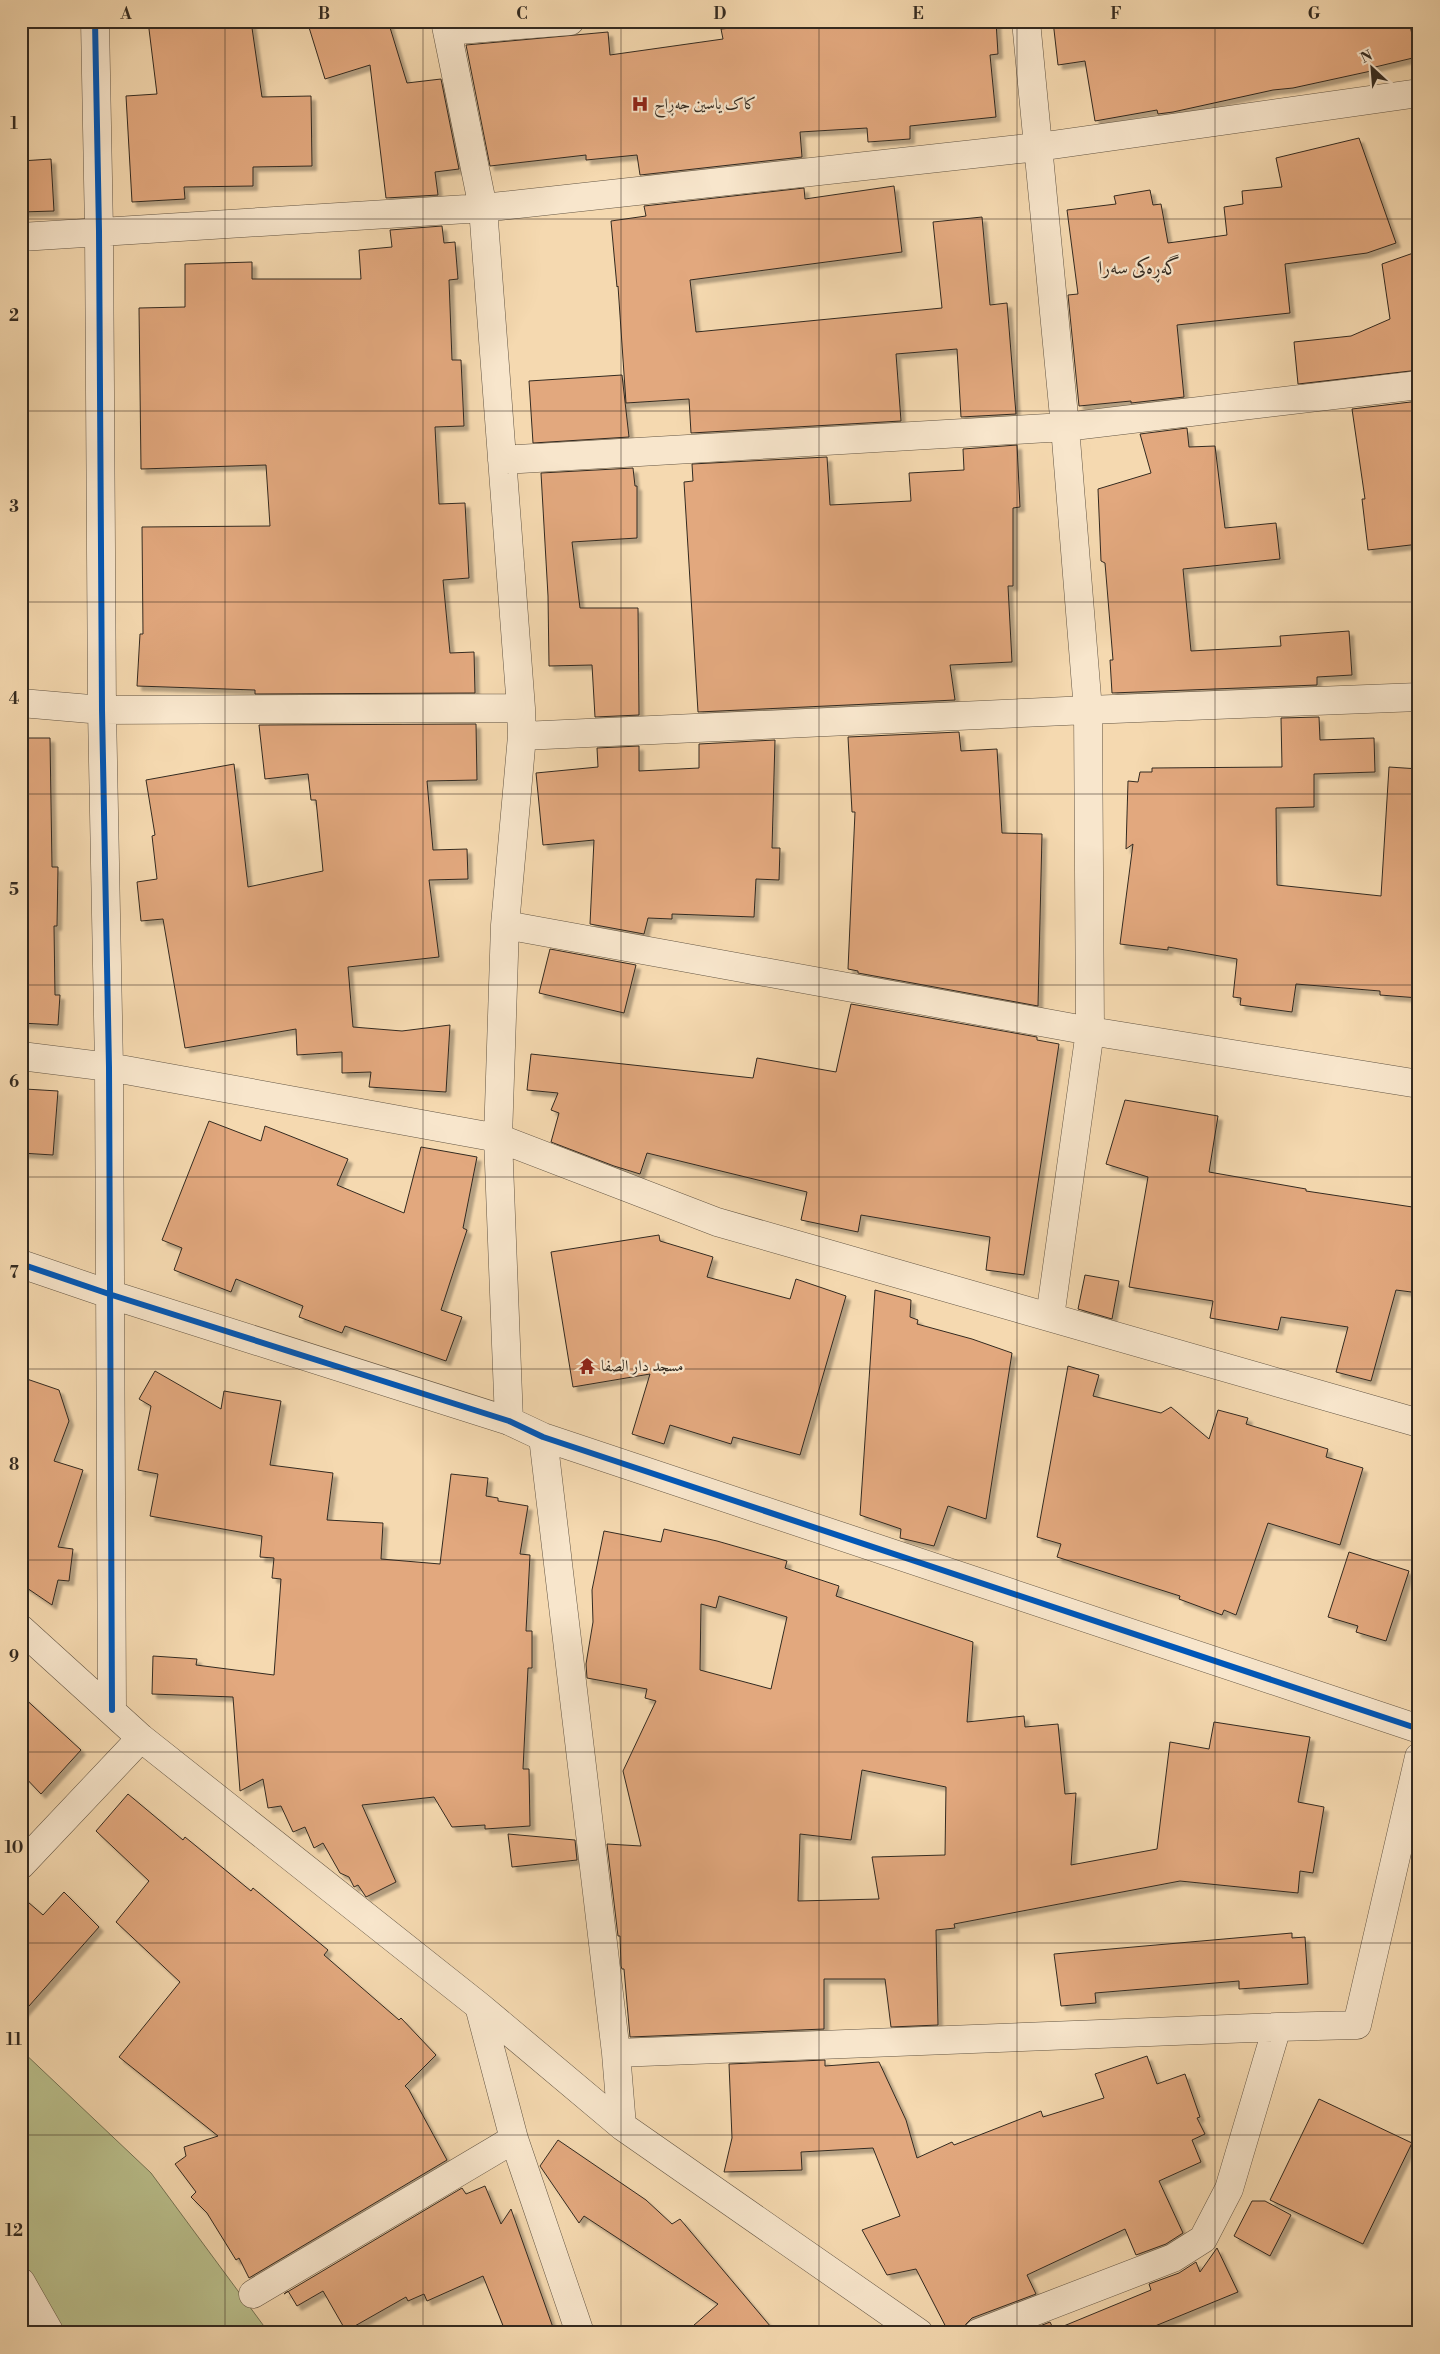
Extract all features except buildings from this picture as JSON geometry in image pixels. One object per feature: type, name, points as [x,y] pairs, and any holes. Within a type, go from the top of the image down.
[{"type":"street","points":[[95,21],[100,231],[102,710],[112,1295],[112,1710]]},
{"type":"street","points":[[509,1421],[498,1138],[505,925],[522,736],[521,708],[483,208],[446,26],[570,21]]},
{"type":"street","points":[[1026,21],[1065,427],[1088,710],[1090,1031],[1050,1317]]},
{"type":"street","points":[[21,237],[483,208],[1038,147],[1419,93]]},
{"type":"street","points":[[502,460],[1065,427],[1419,385]]},
{"type":"street","points":[[522,736],[1419,697]]},
{"type":"street","points":[[21,703],[102,710],[521,708]]},
{"type":"street","points":[[505,925],[1090,1031],[1419,1084]]},
{"type":"street","points":[[21,1056],[109,1067],[498,1138],[717,1222],[1419,1423]]},
{"type":"street","points":[[21,1264],[112,1295],[509,1421],[543,1437],[1419,1729]]},
{"type":"street","points":[[543,1437],[616,2053],[622,2126]]},
{"type":"street","points":[[21,1629],[141,1738],[479,2006],[622,2126],[919,2333]]},
{"type":"street","points":[[21,1865],[141,1738]]},
{"type":"street","points":[[616,2053],[1357,2025],[1419,1757]]},
{"type":"street","points":[[479,2006],[514,2140],[580,2333]]},
{"type":"street","points":[[978,2333],[1173,2258],[1203,2238],[1228,2189],[1278,2027]]},
{"type":"street","points":[[253,2294],[514,2140]]},
{"type":"street","points":[[21,2282],[50,2333]]},
{"type":"green space","points":[[21,2050],[151,2173],[269,2333],[21,2333]]},
{"type":"cycle path","points":[[95,21],[99,231],[102,710],[109,1067],[112,1710]]},
{"type":"cycle path","points":[[21,1264],[112,1295],[509,1421],[543,1437],[1419,1729]]},
{"type":"place","name":"کاک یاسین جەڕاح","points":[[640,104]]},
{"type":"place","name":"مسجد دار الصفا","points":[[587,1366]]},
{"type":"district","name":"گەڕەکی سەرا","points":[[1139,268]]}]
